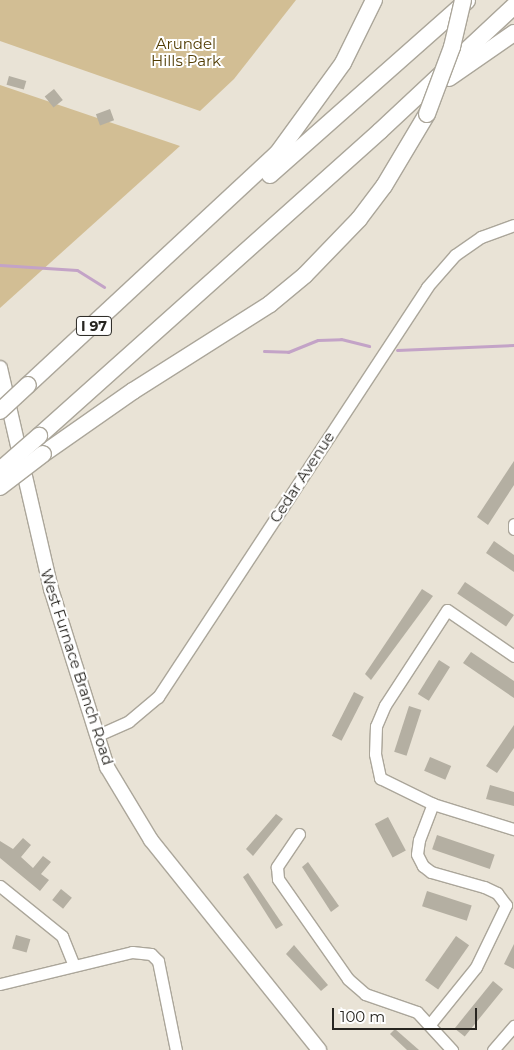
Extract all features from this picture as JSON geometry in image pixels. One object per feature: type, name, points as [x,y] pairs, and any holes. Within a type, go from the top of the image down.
[{"type":"highway","points":[[134,289],[252,180],[295,134],[343,63],[374,0]]},
{"type":"highway","points":[[0,487],[43,454],[133,391],[270,304],[305,275],[384,186],[427,114],[452,47],[463,0]]},
{"type":"highway","points":[[134,289],[468,0]]},
{"type":"highway","points":[[0,470],[380,131],[514,6]]},
{"type":"highway","points":[[380,131],[514,33]]},
{"type":"highway","name":"I 97","points":[[0,411],[134,289]]},
{"type":"main road","name":"West Furnace Branch Road","points":[[0,368],[50,589],[96,736],[120,792],[151,840],[318,1050]]},
{"type":"street","name":"Cedar Avenue","points":[[96,736],[129,721],[158,697],[427,287],[455,255],[481,237],[514,225]]},
{"type":"street","points":[[514,524],[514,529]]},
{"type":"street","points":[[514,656],[447,610],[385,704],[376,726],[375,754],[380,778],[433,804],[514,829]]},
{"type":"street","points":[[430,1024],[476,967],[506,905],[497,893],[484,887],[431,872],[423,866],[418,854],[419,840],[433,804]]},
{"type":"street","points":[[299,834],[278,867],[278,879],[348,979],[365,994],[406,1006],[430,1024],[452,1050]]},
{"type":"street","points":[[0,886],[62,936],[74,965]]},
{"type":"street","points":[[0,984],[132,952],[151,954],[158,961],[176,1050]]},
{"type":"street","points":[[493,1050],[514,1026]]},
{"type":"green space","name":"Arundel Hills Park","points":[[0,0],[296,0],[234,79],[200,111],[0,41]]},
{"type":"green space","points":[[0,85],[180,146],[0,308]]},
{"type":"building","points":[[9,76],[26,81],[24,90],[7,85]]},
{"type":"building","points":[[54,89],[63,100],[53,107],[45,97]]},
{"type":"building","points":[[110,109],[114,120],[100,125],[96,114]]},
{"type":"building","points":[[514,461],[514,485],[488,525],[477,517]]},
{"type":"building","points":[[494,541],[514,555],[514,572],[486,553]]},
{"type":"building","points":[[465,582],[514,615],[506,627],[457,594]]},
{"type":"building","points":[[422,589],[433,596],[371,680],[365,674]]},
{"type":"building","points":[[471,652],[514,681],[514,698],[463,663]]},
{"type":"building","points":[[439,660],[450,667],[429,701],[418,694]]},
{"type":"building","points":[[354,692],[364,697],[342,741],[332,736]]},
{"type":"building","points":[[409,706],[421,710],[407,756],[394,752]]},
{"type":"building","points":[[514,725],[514,748],[497,773],[486,766]]},
{"type":"building","points":[[430,757],[451,766],[445,780],[424,771]]},
{"type":"building","points":[[490,785],[514,792],[514,806],[486,799]]},
{"type":"building","points":[[276,814],[283,819],[253,856],[246,849]]},
{"type":"building","points":[[388,817],[406,851],[393,858],[375,824]]},
{"type":"building","points":[[437,835],[495,855],[490,869],[432,849]]},
{"type":"building","points":[[23,838],[31,845],[21,857],[33,868],[43,856],[51,862],[41,874],[49,880],[40,891],[0,858],[0,841],[13,849]]},
{"type":"building","points":[[308,862],[339,906],[331,912],[302,867]]},
{"type":"building","points":[[248,873],[283,925],[276,929],[243,877]]},
{"type":"building","points":[[61,889],[72,898],[63,909],[52,900]]},
{"type":"building","points":[[427,891],[472,906],[467,921],[422,906]]},
{"type":"building","points":[[16,935],[30,939],[27,953],[12,948]]},
{"type":"building","points":[[456,936],[469,945],[438,989],[425,980]]},
{"type":"building","points":[[514,944],[514,969],[504,964]]},
{"type":"building","points":[[294,945],[328,985],[321,991],[286,954]]},
{"type":"building","points":[[493,981],[503,989],[465,1037],[455,1028]]},
{"type":"building","points":[[395,1029],[419,1050],[407,1050],[390,1034]]},
{"type":"waterway","points":[[0,265],[77,270],[104,287]]},
{"type":"waterway","points":[[264,351],[288,352],[318,340],[341,339],[369,346]]},
{"type":"waterway","points":[[397,350],[514,345]]}]
